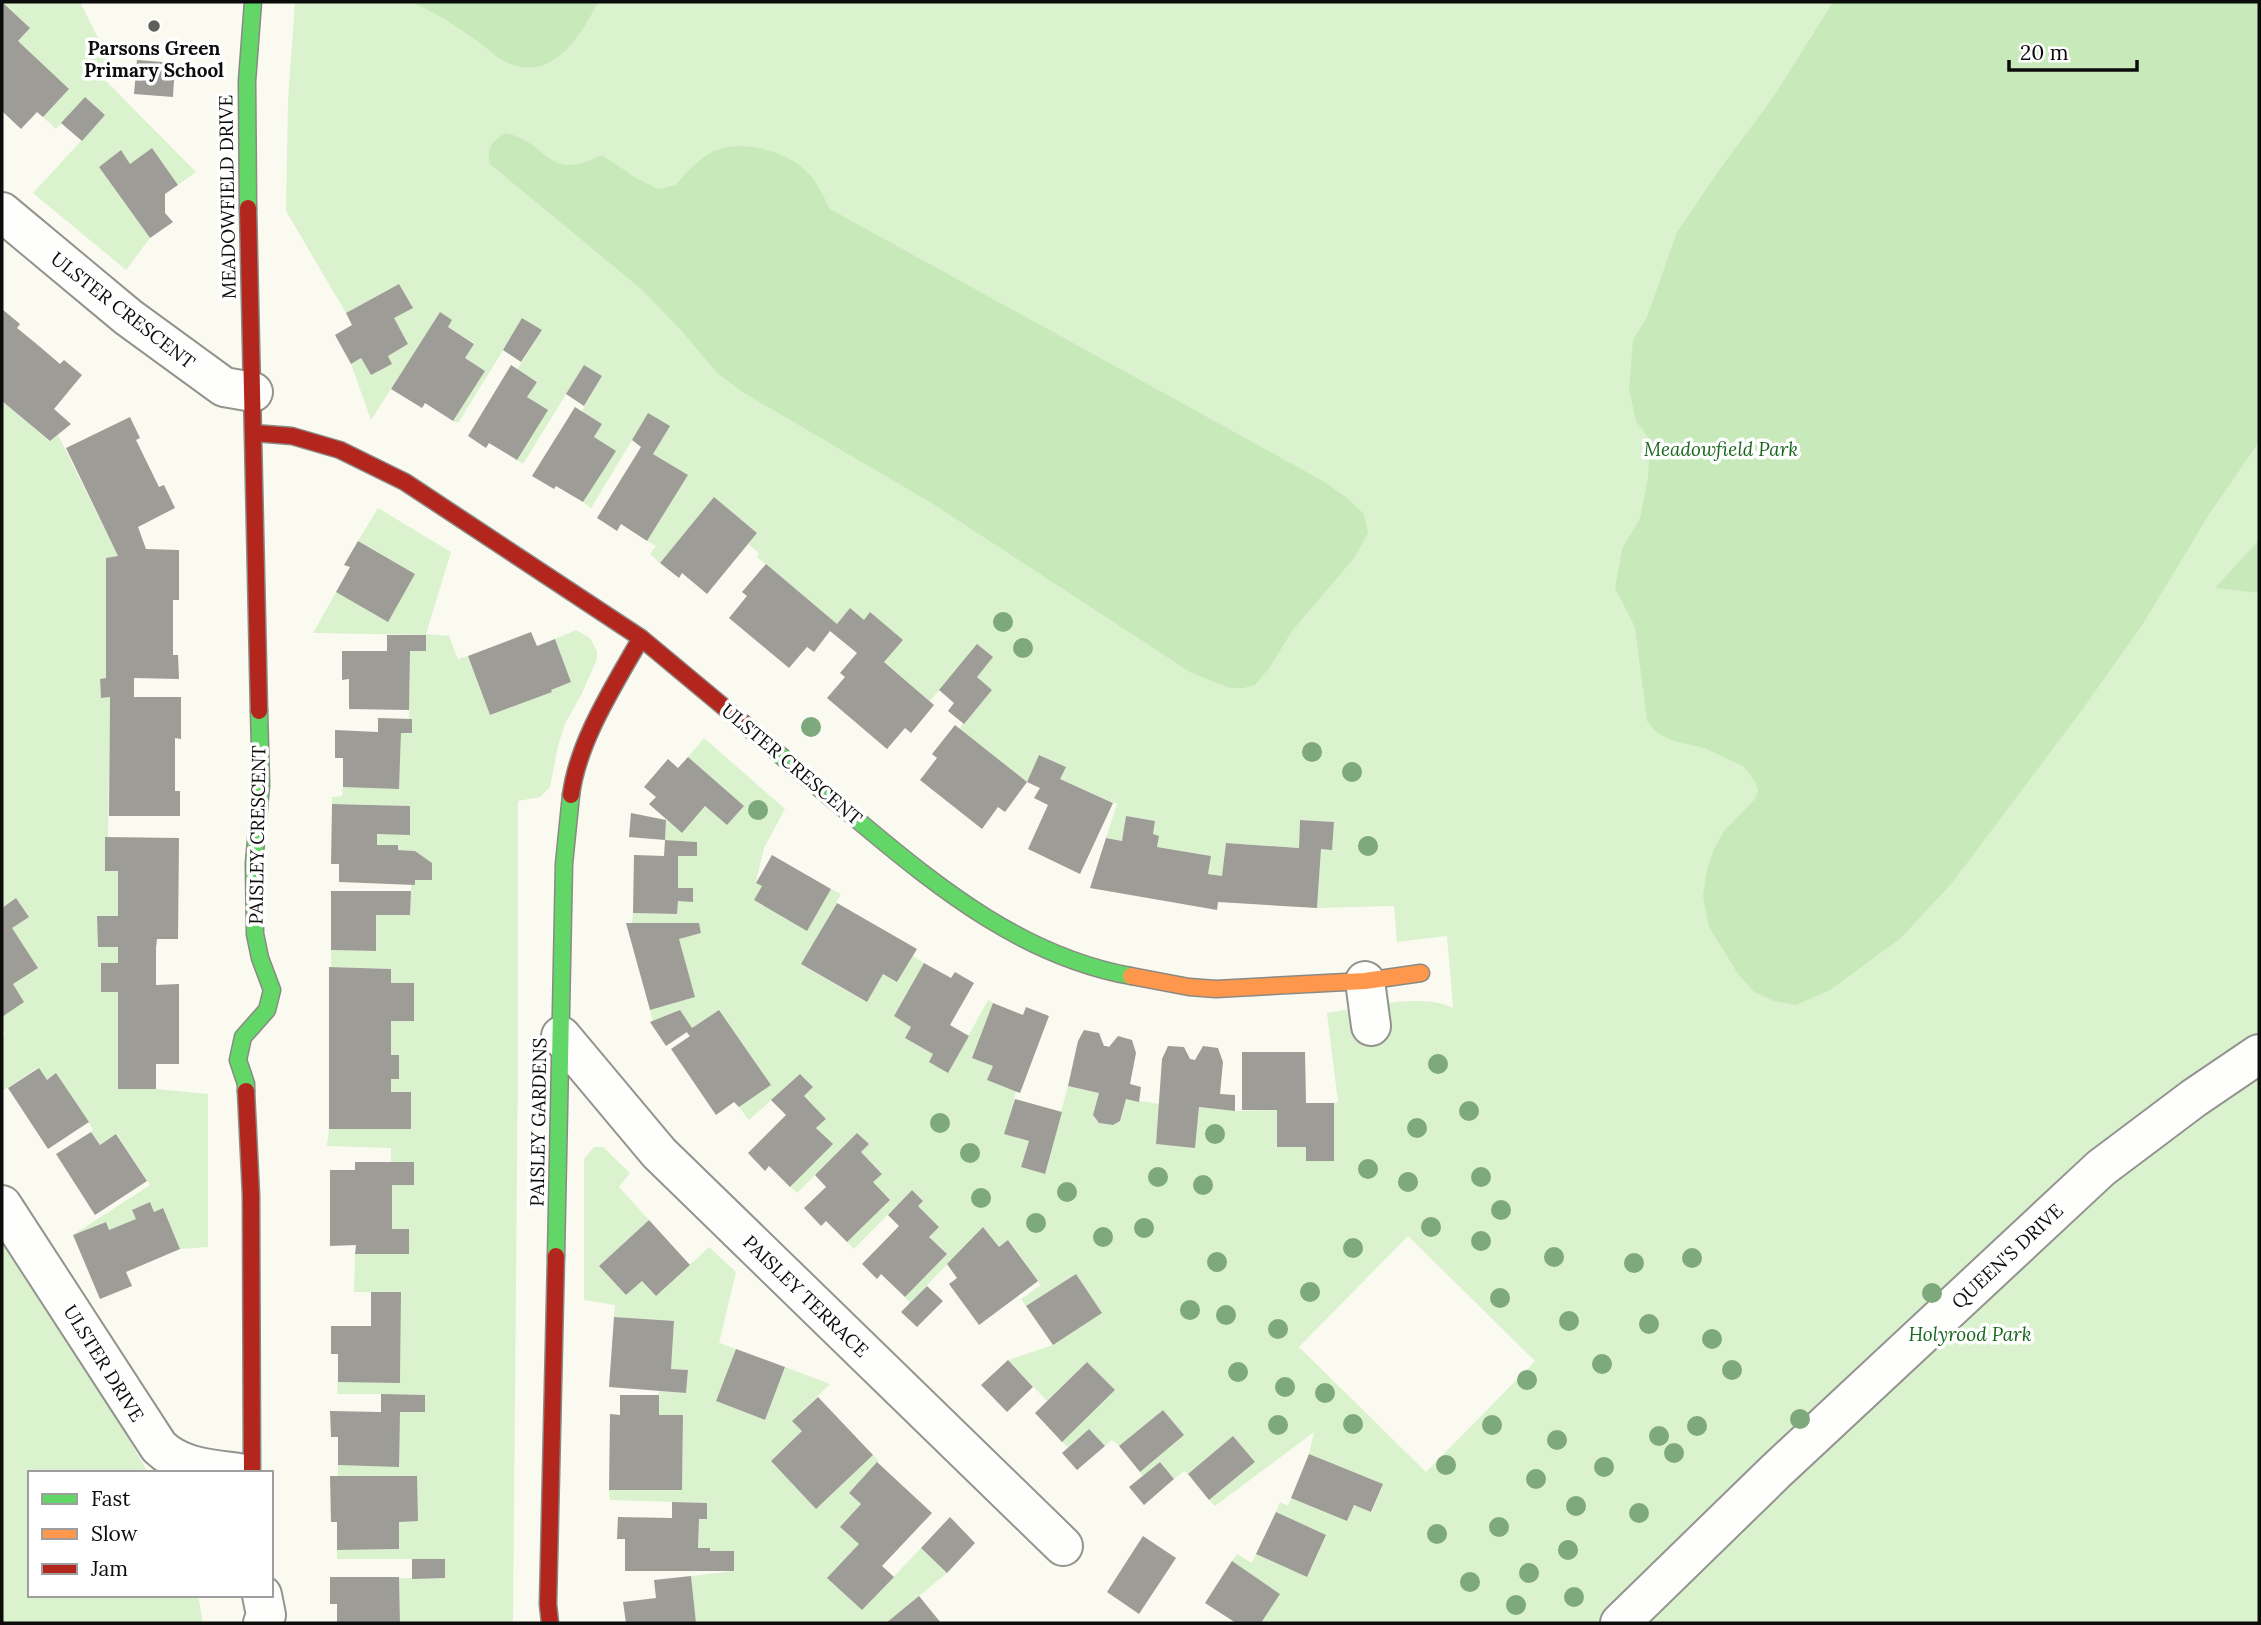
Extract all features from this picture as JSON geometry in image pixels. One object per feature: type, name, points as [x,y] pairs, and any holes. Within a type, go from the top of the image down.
[{"type":"street","name":"MEADOWFIELD DRIVE","points":[[253,2],[247,81],[248,280],[253,393]]},
{"type":"street","name":"ULSTER CRESCENT","points":[[2,212],[128,317],[223,387],[253,393]]},
{"type":"street","name":"PAISLEY CRESCENT","points":[[252,1471],[251,1195],[246,1084],[237,1060],[243,1037],[267,1010],[272,990],[260,958],[255,934],[254,863],[261,785],[253,393]]},
{"type":"street","name":"ULSTER CRESCENT","points":[[253,433],[292,436],[341,450],[405,482],[641,638],[944,892],[1002,929],[1023,939],[1094,967],[1138,979],[1189,987],[1216,989],[1365,981],[1422,973]]},
{"type":"street","name":"PAISLEY GARDENS","points":[[550,1623],[548,1604],[564,864],[569,807],[573,777],[591,730],[641,638]]},
{"type":"street","points":[[1365,981],[1371,1026]]},
{"type":"street","name":"PAISLEY TERRACE","points":[[561,1036],[659,1153],[1063,1546]]},
{"type":"street","name":"QUEEN'S DRIVE","points":[[1620,1623],[1776,1471],[2101,1168],[2194,1098],[2259,1054]]},
{"type":"street","name":"ULSTER DRIVE","points":[[2,1205],[159,1447],[170,1457],[189,1466],[225,1471]]},
{"type":"street","points":[[262,1597],[266,1615],[263,1623]]},
{"type":"green space","points":[[2,2],[80,2],[112,66],[102,77],[196,172],[178,185],[152,148],[130,164],[121,150],[99,167],[150,238],[126,270],[33,193],[105,115],[85,97],[56,129],[43,117],[68,88],[18,41],[30,28]]},
{"type":"green space","name":"Meadowfield Park","points":[[295,2],[2259,2],[2259,1623],[1261,1623],[1280,1594],[1232,1561],[1237,1554],[1252,1563],[1256,1554],[1307,1577],[1326,1536],[1276,1512],[1280,1502],[1288,1506],[1291,1498],[1347,1521],[1354,1505],[1372,1512],[1383,1484],[1309,1454],[1314,1432],[1215,1506],[1209,1500],[1255,1462],[1233,1436],[1188,1474],[1184,1471],[1174,1479],[1160,1462],[1143,1476],[1140,1472],[1184,1435],[1163,1410],[1119,1446],[1112,1440],[1105,1446],[1089,1429],[1068,1447],[1062,1442],[1115,1390],[1087,1362],[1047,1401],[1008,1360],[1053,1345],[1102,1313],[1076,1274],[1026,1306],[1021,1299],[1041,1285],[1009,1240],[999,1247],[983,1227],[910,1303],[905,1297],[947,1254],[929,1237],[939,1227],[918,1206],[923,1201],[912,1190],[854,1249],[847,1242],[890,1200],[873,1182],[882,1173],[861,1152],[868,1144],[857,1133],[797,1193],[790,1187],[832,1144],[817,1128],[826,1119],[804,1096],[813,1087],[800,1075],[749,1120],[739,1107],[771,1085],[719,1010],[692,1028],[680,1010],[653,1022],[650,1010],[695,997],[679,939],[701,933],[699,923],[632,923],[633,913],[677,914],[678,901],[693,901],[693,888],[678,888],[678,856],[697,842],[665,840],[666,820],[682,833],[705,806],[727,825],[743,807],[688,757],[704,738],[785,809],[764,848],[756,882],[762,886],[754,900],[807,930],[831,889],[841,894],[802,965],[866,1002],[883,974],[897,982],[913,956],[924,963],[894,1016],[911,1027],[905,1038],[933,1054],[948,1073],[988,1000],[993,1003],[973,1058],[993,1066],[988,1080],[1016,1091],[1005,1134],[1029,1141],[1021,1167],[1044,1174],[1068,1086],[1099,1093],[1093,1115],[1099,1123],[1113,1125],[1120,1121],[1126,1099],[1160,1104],[1156,1144],[1195,1147],[1199,1107],[1235,1111],[1277,1110],[1277,1147],[1306,1147],[1306,1161],[1334,1161],[1334,1103],[1338,1102],[1327,1013],[1409,1001],[1440,1003],[1453,1008],[1447,936],[1397,942],[1394,906],[1317,908],[1321,849],[1332,849],[1334,822],[1300,820],[1299,848],[1226,843],[1222,876],[1208,874],[1211,856],[1157,847],[1159,836],[1153,834],[1155,821],[1126,816],[1122,841],[1106,838],[1117,804],[1060,779],[1065,767],[1040,755],[1027,782],[959,729],[992,690],[977,677],[992,657],[977,645],[930,701],[884,662],[903,640],[864,620],[850,609],[837,624],[757,557],[759,553],[748,544],[757,533],[714,498],[660,563],[650,554],[656,546],[647,541],[688,475],[653,454],[648,414],[591,508],[583,502],[615,451],[594,437],[602,424],[582,411],[602,376],[584,365],[523,464],[517,460],[547,410],[527,397],[537,381],[517,370],[542,330],[523,318],[458,423],[453,421],[485,371],[465,358],[474,343],[448,327],[451,320],[440,312],[371,420],[351,364],[361,358],[371,375],[392,364],[388,356],[408,344],[394,318],[412,307],[399,284],[346,313],[286,211],[288,100]],"holes":[[[1408,1236],[1535,1361],[1426,1472],[1299,1347]]]},
{"type":"green space","points":[[410,2],[598,2],[583,29],[563,53],[551,62],[537,67],[522,67],[503,60],[446,20]]},
{"type":"green space","points":[[1833,2],[2259,2],[2259,442],[2210,513],[2141,627],[1952,883],[1901,938],[1830,990],[1796,1005],[1774,1001],[1754,992],[1738,974],[1709,927],[1703,896],[1707,869],[1714,849],[1724,831],[1754,800],[1758,791],[1756,783],[1743,766],[1704,748],[1674,741],[1657,733],[1647,721],[1635,627],[1615,588],[1622,549],[1640,518],[1648,478],[1650,440],[1636,421],[1629,389],[1633,340],[1647,317],[1677,232],[1772,99]]},
{"type":"green space","points":[[506,133],[521,138],[559,163],[583,163],[602,155],[658,189],[676,185],[703,158],[722,148],[746,146],[782,155],[811,176],[830,209],[1323,481],[1364,514],[1368,533],[1355,557],[1292,631],[1270,667],[1255,685],[1229,688],[1190,672],[933,504],[744,393],[717,373],[641,289],[490,164],[491,146]]},
{"type":"green space","points":[[2,401],[49,441],[58,435],[118,556],[106,559],[106,678],[100,679],[101,698],[110,697],[105,870],[118,871],[118,916],[97,917],[98,947],[118,947],[118,963],[101,963],[101,991],[118,992],[118,1089],[156,1089],[208,1094],[208,1247],[180,1249],[163,1208],[154,1212],[150,1202],[132,1210],[136,1219],[109,1230],[105,1222],[73,1235],[150,1185],[117,1134],[100,1145],[91,1132],[93,1129],[56,1074],[47,1080],[38,1068],[2,1091],[2,1036],[5,1033],[2,1017],[24,1002],[13,984],[12,928],[29,917],[16,898],[2,908]]},
{"type":"green space","points":[[378,508],[451,552],[426,634],[449,636],[458,659],[468,656],[490,715],[571,682],[555,639],[576,630],[590,638],[597,651],[597,659],[565,724],[550,787],[540,797],[518,801],[513,1623],[400,1623],[399,1578],[445,1578],[445,1559],[337,1559],[337,1550],[399,1549],[399,1522],[338,1476],[338,1465],[399,1466],[381,1394],[337,1394],[338,1382],[400,1382],[401,1293],[354,1292],[355,1254],[392,1229],[391,1148],[327,1146],[329,1129],[411,1129],[411,1092],[391,1092],[391,1079],[399,1079],[399,1055],[391,1055],[391,969],[331,967],[331,950],[376,951],[376,915],[410,915],[411,884],[415,880],[432,880],[432,864],[415,851],[377,845],[377,834],[410,806],[332,804],[332,797],[342,796],[343,787],[399,788],[401,733],[412,732],[412,719],[409,719],[410,651],[426,651],[426,635],[313,633],[336,592],[415,574],[358,541]]},
{"type":"green space","points":[[2259,540],[2259,593],[2215,588]]},
{"type":"green space","points":[[594,1147],[603,1147],[630,1173],[619,1187],[649,1220],[599,1266],[626,1295],[642,1281],[656,1296],[709,1247],[736,1272],[719,1343],[736,1349],[716,1401],[765,1420],[785,1367],[830,1384],[793,1420],[802,1431],[771,1461],[816,1509],[873,1455],[879,1461],[849,1493],[861,1504],[840,1527],[859,1544],[828,1578],[862,1610],[921,1548],[947,1573],[886,1623],[696,1623],[691,1576],[734,1571],[734,1551],[698,1548],[699,1519],[707,1519],[707,1503],[610,1500],[609,1490],[682,1490],[683,1415],[659,1415],[659,1391],[686,1393],[688,1370],[671,1369],[674,1322],[614,1317],[615,1305],[584,1300],[584,1159]]},
{"type":"green space","points":[[2,1239],[108,1402],[147,1471],[28,1471],[28,1597],[198,1597],[203,1623],[2,1623]]},
{"type":"building","points":[[2,2],[30,28],[18,41],[69,89],[43,117],[37,112],[21,129],[2,111]]},
{"type":"building","points":[[137,60],[175,63],[173,97],[134,94]]},
{"type":"building","points":[[85,97],[105,115],[82,141],[61,123]]},
{"type":"building","points":[[152,148],[178,185],[165,194],[165,213],[173,222],[150,238],[99,167],[121,150],[130,164]]},
{"type":"building","points":[[399,284],[413,308],[394,318],[408,344],[388,356],[392,364],[371,375],[361,358],[351,364],[335,335],[352,325],[346,313]]},
{"type":"building","points":[[2,309],[20,324],[17,328],[60,364],[64,360],[82,375],[54,409],[71,424],[50,441],[2,401]]},
{"type":"building","points":[[440,312],[452,320],[448,327],[474,344],[465,358],[485,371],[453,421],[425,403],[422,408],[391,389]]},
{"type":"building","points":[[522,318],[542,330],[521,362],[503,350]]},
{"type":"building","points":[[511,365],[537,382],[527,397],[548,410],[517,460],[489,443],[486,448],[468,436]]},
{"type":"building","points":[[584,365],[602,376],[584,406],[566,394]]},
{"type":"building","points":[[575,407],[602,424],[594,437],[616,451],[583,502],[532,476]]},
{"type":"building","points":[[648,413],[670,426],[653,454],[688,475],[647,541],[621,524],[617,531],[597,518],[641,447],[632,440]]},
{"type":"building","points":[[130,417],[140,438],[136,440],[159,487],[164,485],[175,508],[138,527],[146,549],[179,550],[179,600],[173,600],[173,655],[178,655],[179,679],[134,678],[134,697],[181,697],[181,739],[175,738],[175,791],[180,791],[180,816],[109,816],[110,697],[101,698],[100,679],[106,678],[106,558],[118,556],[66,448]]},
{"type":"building","points":[[714,497],[757,533],[707,594],[682,573],[679,578],[660,563]]},
{"type":"building","points":[[358,541],[415,574],[388,622],[336,592],[350,567],[344,565]]},
{"type":"building","points":[[766,564],[837,624],[850,608],[864,620],[870,612],[903,640],[884,662],[934,705],[911,733],[905,728],[887,749],[827,698],[845,677],[840,673],[857,653],[830,631],[814,652],[807,647],[789,668],[729,618],[747,596],[742,592]]},
{"type":"building","points":[[531,632],[537,646],[555,639],[571,682],[490,715],[468,656]]},
{"type":"building","points":[[387,635],[426,635],[426,651],[410,651],[409,710],[349,709],[349,679],[342,680],[342,651],[387,651]]},
{"type":"building","points":[[977,644],[993,657],[977,677],[992,690],[964,724],[948,711],[954,703],[939,690]]},
{"type":"building","points":[[378,718],[412,719],[412,733],[401,733],[399,789],[343,787],[343,758],[335,758],[335,730],[378,732]]},
{"type":"building","points":[[955,725],[1027,782],[1005,812],[998,807],[982,829],[920,780],[937,758],[932,754]]},
{"type":"building","points":[[1039,755],[1066,767],[1060,779],[1113,803],[1080,874],[1028,849],[1048,805],[1034,798],[1040,788],[1027,782]]},
{"type":"building","points":[[688,757],[744,806],[727,825],[705,806],[682,833],[649,804],[656,797],[644,787],[668,759],[678,768]]},
{"type":"building","points":[[332,804],[410,806],[410,835],[377,834],[377,845],[398,845],[398,850],[415,851],[432,863],[432,880],[415,880],[415,885],[339,882],[339,864],[331,864]]},
{"type":"building","points":[[631,813],[666,820],[665,840],[629,837]]},
{"type":"building","points":[[1126,816],[1155,821],[1153,834],[1159,836],[1157,847],[1211,856],[1208,874],[1222,876],[1226,843],[1299,848],[1300,820],[1334,822],[1332,850],[1321,849],[1317,908],[1218,902],[1217,910],[1090,888],[1106,838],[1122,841]]},
{"type":"building","points":[[105,837],[179,838],[178,939],[157,939],[156,985],[179,984],[179,1064],[156,1064],[156,1089],[118,1089],[118,992],[101,992],[101,963],[118,963],[118,947],[98,947],[97,916],[118,916],[118,871],[105,871]]},
{"type":"building","points":[[665,840],[697,842],[697,856],[678,856],[678,888],[693,888],[693,902],[678,901],[677,914],[633,913],[634,855],[664,856]]},
{"type":"building","points":[[772,855],[831,889],[807,931],[754,900],[762,886],[756,883]]},
{"type":"building","points":[[331,891],[411,891],[410,915],[376,915],[376,951],[331,950]]},
{"type":"building","points":[[16,898],[29,917],[12,928],[38,968],[13,984],[24,1002],[2,1017],[2,908]]},
{"type":"building","points":[[837,903],[917,949],[897,982],[883,974],[867,1002],[801,964]]},
{"type":"building","points":[[626,923],[699,923],[701,933],[679,939],[695,997],[650,1010]]},
{"type":"building","points":[[924,963],[951,978],[955,972],[974,983],[950,1025],[969,1036],[948,1073],[929,1062],[933,1054],[905,1038],[911,1027],[894,1016]]},
{"type":"building","points":[[329,967],[391,969],[391,983],[414,983],[414,1021],[391,1021],[391,1055],[399,1055],[399,1079],[391,1079],[391,1092],[411,1092],[411,1129],[329,1129]]},
{"type":"building","points":[[993,1003],[1023,1015],[1026,1007],[1049,1016],[1020,1093],[987,1080],[993,1066],[972,1058]]},
{"type":"building","points":[[680,1010],[692,1028],[719,1010],[771,1085],[739,1107],[734,1102],[716,1115],[671,1049],[690,1036],[687,1032],[666,1046],[650,1022]]},
{"type":"building","points":[[1084,1030],[1099,1033],[1104,1046],[1109,1047],[1118,1036],[1132,1040],[1136,1053],[1130,1084],[1141,1087],[1139,1102],[1126,1099],[1120,1121],[1113,1125],[1099,1123],[1093,1115],[1099,1093],[1068,1086],[1078,1041]]},
{"type":"building","points":[[1168,1046],[1184,1047],[1190,1059],[1195,1060],[1203,1046],[1218,1048],[1223,1062],[1220,1094],[1235,1095],[1235,1111],[1199,1107],[1195,1148],[1156,1144],[1162,1059]]},
{"type":"building","points":[[1242,1052],[1305,1052],[1306,1103],[1334,1103],[1334,1161],[1306,1161],[1306,1147],[1277,1147],[1277,1110],[1242,1110]]},
{"type":"building","points":[[39,1068],[47,1080],[56,1073],[89,1122],[48,1149],[8,1088]]},
{"type":"building","points":[[800,1074],[813,1087],[804,1096],[826,1119],[816,1128],[833,1144],[790,1187],[769,1166],[765,1171],[748,1153],[786,1115],[771,1100]]},
{"type":"building","points":[[1015,1099],[1062,1112],[1045,1174],[1021,1167],[1029,1141],[1004,1134]]},
{"type":"building","points":[[91,1132],[100,1145],[116,1134],[147,1181],[95,1215],[56,1154]]},
{"type":"building","points":[[857,1133],[869,1144],[861,1152],[882,1174],[873,1182],[890,1200],[847,1242],[826,1221],[821,1226],[804,1208],[826,1187],[815,1175]]},
{"type":"building","points":[[355,1162],[414,1162],[414,1185],[392,1185],[392,1229],[409,1229],[409,1254],[355,1254],[356,1245],[330,1246],[330,1170],[355,1170]]},
{"type":"building","points":[[912,1190],[923,1201],[918,1206],[939,1227],[929,1237],[947,1254],[905,1297],[881,1274],[877,1279],[862,1264],[899,1226],[888,1215]]},
{"type":"building","points":[[150,1202],[154,1212],[163,1208],[180,1249],[126,1272],[132,1286],[100,1299],[73,1235],[106,1222],[109,1230],[136,1219],[132,1210]]},
{"type":"building","points":[[649,1220],[690,1265],[656,1296],[642,1281],[626,1295],[599,1266]]},
{"type":"building","points":[[983,1227],[999,1247],[1008,1240],[1038,1281],[979,1325],[949,1284],[957,1278],[947,1264]]},
{"type":"building","points":[[1076,1274],[1102,1313],[1053,1345],[1026,1306]]},
{"type":"building","points":[[927,1286],[943,1301],[917,1327],[901,1312]]},
{"type":"building","points":[[371,1292],[401,1292],[400,1383],[338,1382],[338,1354],[331,1354],[331,1326],[371,1326]]},
{"type":"building","points":[[614,1317],[674,1321],[671,1369],[688,1370],[686,1393],[609,1387]]},
{"type":"building","points":[[736,1349],[785,1367],[765,1420],[716,1401]]},
{"type":"building","points":[[1008,1360],[1033,1387],[1007,1412],[981,1385]]},
{"type":"building","points":[[1087,1362],[1115,1390],[1062,1442],[1035,1413]]},
{"type":"building","points":[[381,1394],[425,1395],[425,1412],[400,1412],[399,1467],[338,1465],[338,1437],[331,1437],[330,1411],[381,1412]]},
{"type":"building","points":[[620,1395],[659,1395],[659,1415],[683,1415],[682,1490],[609,1490],[610,1414],[620,1415]]},
{"type":"building","points":[[818,1397],[873,1455],[816,1509],[771,1461],[802,1431],[792,1421]]},
{"type":"building","points":[[1163,1410],[1184,1435],[1140,1472],[1119,1446]]},
{"type":"building","points":[[1089,1429],[1105,1446],[1077,1470],[1062,1453]]},
{"type":"building","points":[[1233,1436],[1255,1462],[1209,1500],[1188,1474]]},
{"type":"building","points":[[1309,1454],[1383,1484],[1371,1512],[1354,1505],[1347,1521],[1291,1498]]},
{"type":"building","points":[[877,1462],[932,1513],[882,1566],[894,1577],[862,1610],[827,1578],[859,1544],[840,1527],[861,1504],[849,1493]]},
{"type":"building","points":[[1160,1462],[1174,1479],[1144,1505],[1129,1487]]},
{"type":"building","points":[[330,1476],[417,1476],[418,1521],[399,1522],[399,1549],[337,1550],[337,1522],[331,1522]]},
{"type":"building","points":[[672,1502],[707,1503],[707,1519],[699,1519],[698,1548],[734,1551],[734,1571],[625,1571],[625,1539],[617,1539],[618,1517],[672,1518]]},
{"type":"building","points":[[1276,1512],[1326,1535],[1307,1577],[1256,1554]]},
{"type":"building","points":[[950,1517],[975,1543],[947,1573],[921,1548]]},
{"type":"building","points":[[1143,1536],[1176,1558],[1139,1614],[1107,1592]]},
{"type":"building","points":[[412,1559],[445,1559],[445,1578],[412,1579]]},
{"type":"building","points":[[1232,1561],[1280,1594],[1261,1623],[1236,1623],[1205,1603]]},
{"type":"building","points":[[691,1576],[696,1623],[626,1623],[623,1602],[656,1598],[654,1580]]},
{"type":"building","points":[[330,1577],[399,1577],[400,1623],[337,1623],[337,1604],[330,1604]]},
{"type":"building","points":[[919,1596],[941,1623],[886,1623]]},
{"type":"traffic: fast","points":[[248,208],[247,81],[253,2]]},
{"type":"traffic: fast","points":[[246,1091],[238,1060],[243,1037],[267,1010],[272,990],[260,958],[255,934],[254,863],[261,785],[259,711]]},
{"type":"traffic: fast","points":[[743,723],[891,848],[986,917],[1055,954],[1092,967],[1131,976]]},
{"type":"traffic: fast","points":[[556,1256],[564,864],[571,795]]},
{"type":"traffic: slow","points":[[1131,976],[1189,987],[1216,989],[1365,981],[1421,973]]},
{"type":"traffic: jam","points":[[248,208],[259,711]]},
{"type":"traffic: jam","points":[[253,433],[292,436],[340,450],[405,482],[641,638],[743,723]]},
{"type":"traffic: jam","points":[[571,795],[589,734],[641,638]]},
{"type":"traffic: jam","points":[[246,1091],[251,1195],[252,1471]]},
{"type":"traffic: jam","points":[[550,1623],[548,1604],[556,1256]]},
{"type":"place","name":"Parsons Green Primary School","points":[[154,26]]},
{"type":"park label","name":"Holyrood Park","points":[[1970,1334]]}]
